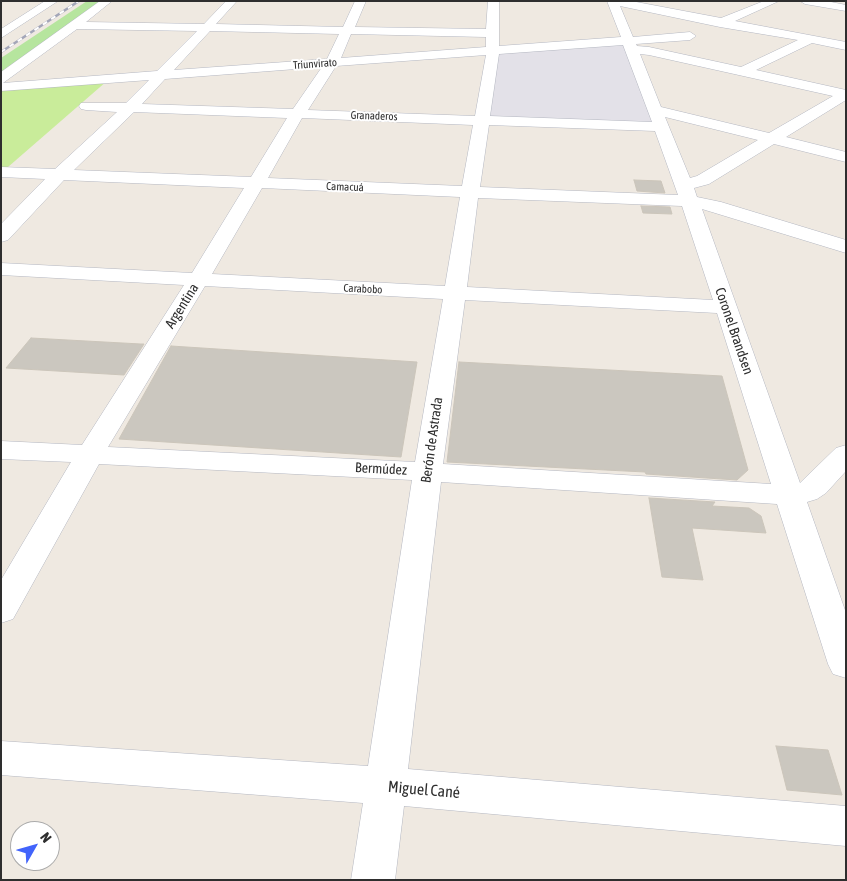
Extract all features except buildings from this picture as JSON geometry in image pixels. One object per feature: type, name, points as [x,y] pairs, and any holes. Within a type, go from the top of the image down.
[{"type":"street","points":[[2,34],[53,1]]},
{"type":"street","points":[[1,79],[107,1]]},
{"type":"street","points":[[1,236],[60,174],[130,108],[232,1]]},
{"type":"street","name":"Argentina","points":[[1,610],[90,454],[258,183],[298,113],[332,62],[361,1]]},
{"type":"street","name":"Berón de Astrada","points":[[373,880],[428,472],[482,120],[492,42],[494,1]]},
{"type":"street","points":[[613,1],[846,46]]},
{"type":"street","name":"Coronel Brandsen","points":[[613,1],[686,193],[846,664]]},
{"type":"street","points":[[649,51],[774,1]]},
{"type":"street","points":[[805,1],[846,8]]},
{"type":"street","points":[[75,25],[346,30],[492,42]]},
{"type":"street","points":[[630,45],[690,36]]},
{"type":"street","points":[[742,72],[811,39]]},
{"type":"street","name":"Triunvirato","points":[[1,87],[332,62],[492,42],[630,45]]},
{"type":"street","points":[[630,45],[649,51],[846,94]]},
{"type":"street","points":[[846,94],[703,180],[686,193],[714,206],[846,247]]},
{"type":"street","name":"Granaderos","points":[[86,106],[482,120],[659,119],[773,138],[846,157]]},
{"type":"street","name":"Camacuá","points":[[1,172],[470,192],[686,193]]},
{"type":"street","name":"Carabobo","points":[[1,269],[726,307]]},
{"type":"street","name":"Bermúdez","points":[[1,450],[428,472],[790,495]]},
{"type":"street","points":[[790,495],[807,492],[816,486],[846,454]]},
{"type":"street","name":"Miguel Cané","points":[[1,758],[386,786],[846,826]]},
{"type":"shaded area","points":[[624,44],[654,121],[650,123],[494,118],[489,115],[495,54]]},
{"type":"green space","points":[[87,1],[105,1],[1,77],[1,58]]},
{"type":"green space","points":[[107,81],[8,167],[1,167],[1,90]]},
{"type":"railway","points":[[1,52],[79,1]]}]
